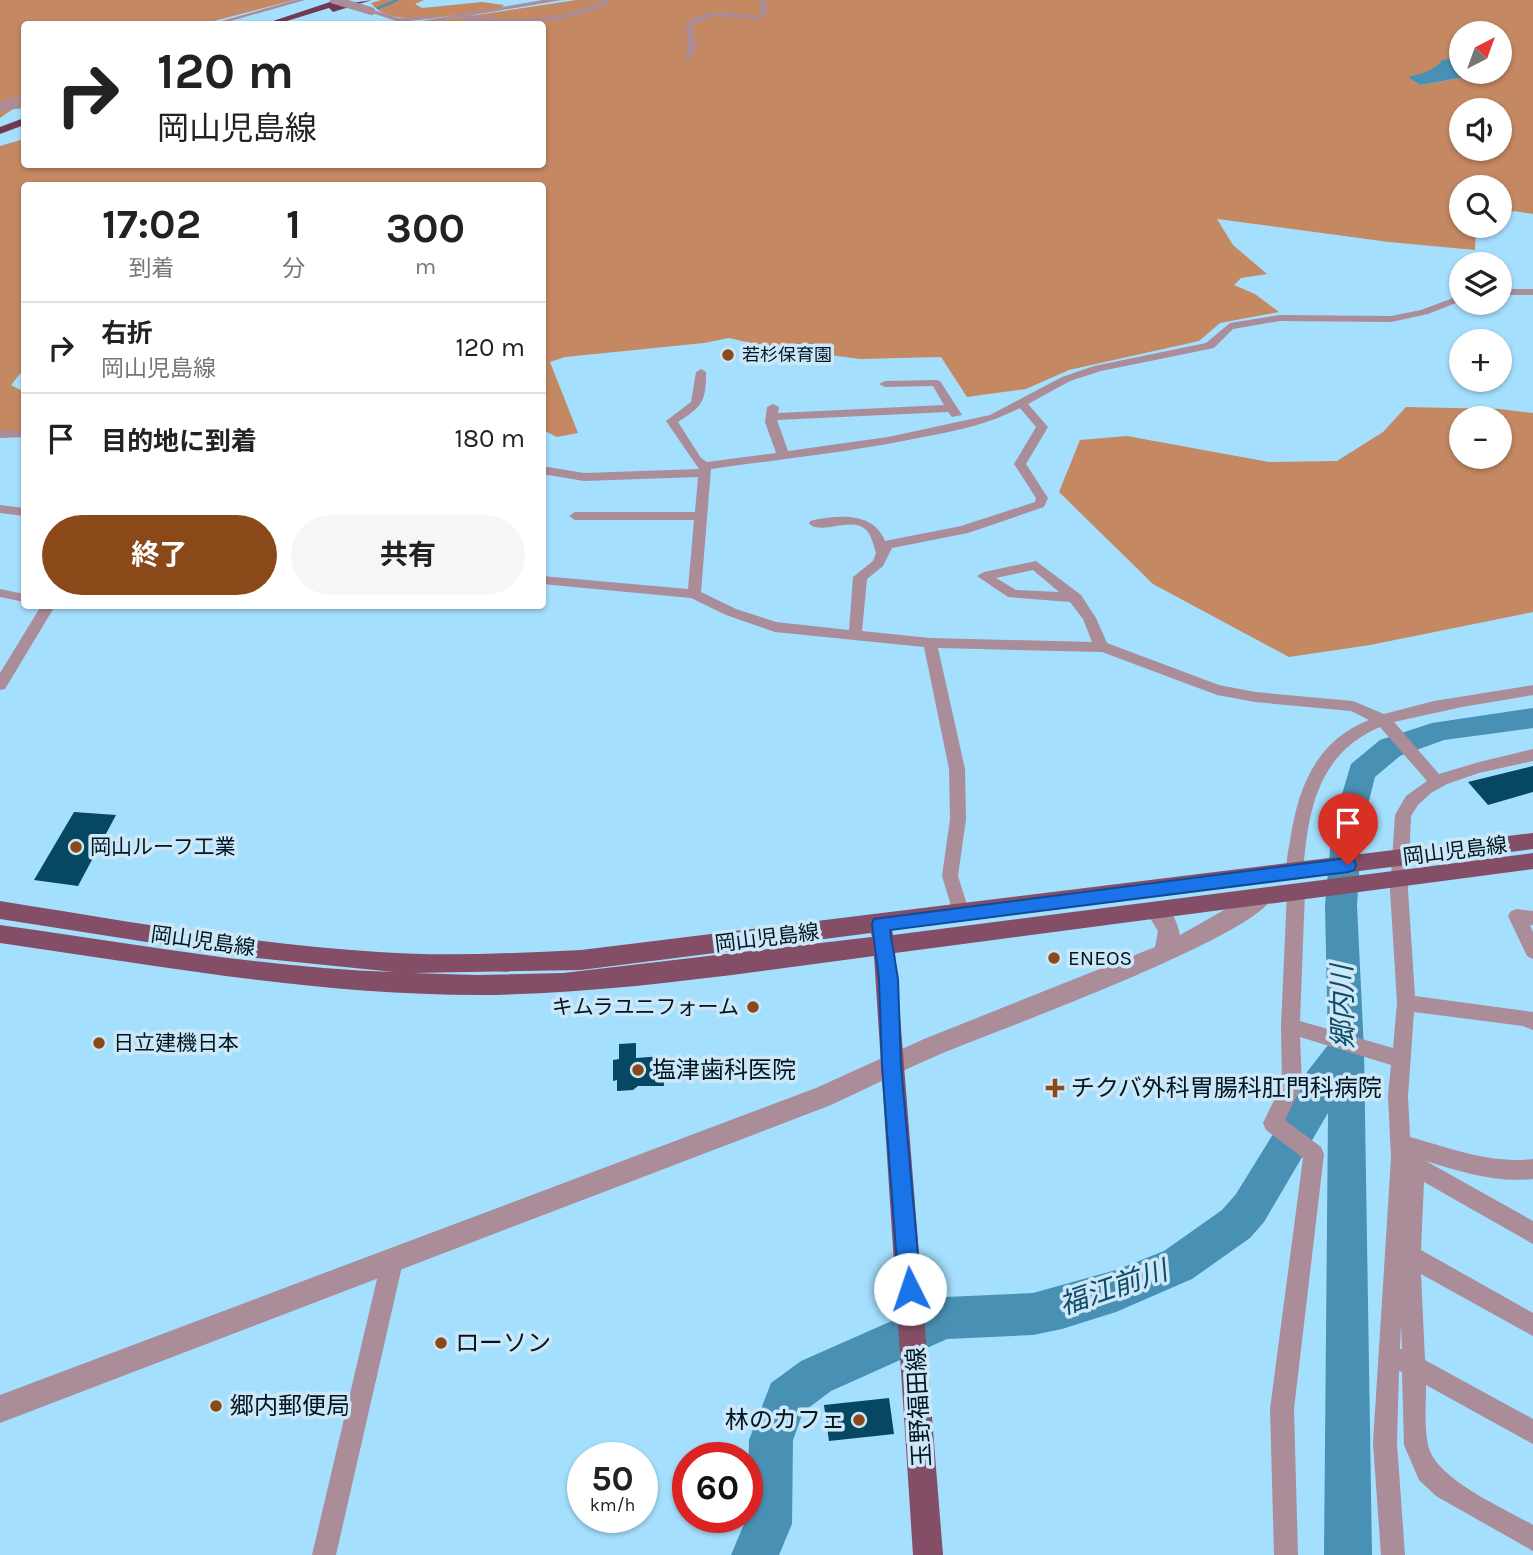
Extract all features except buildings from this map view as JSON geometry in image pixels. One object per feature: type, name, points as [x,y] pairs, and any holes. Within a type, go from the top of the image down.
[{"type":"highway","points":[[278,21],[345,0]]},
{"type":"highway","points":[[294,21],[359,0]]},
{"type":"highway","points":[[324,11],[368,0]]},
{"type":"highway","points":[[0,124],[21,115]]},
{"type":"highway","points":[[0,131],[21,122]]},
{"type":"main road","name":"岡山児島線","points":[[0,910],[285,952],[367,971],[477,985],[563,983],[882,934],[1300,882],[1394,868],[1533,841]]},
{"type":"main road","name":"岡山児島線","points":[[1394,868],[1533,861]]},
{"type":"main road","name":"岡山児島線","points":[[882,934],[961,914],[1028,916],[1157,911],[1263,897],[1300,882]]},
{"type":"main road","name":"岡山児島線","points":[[0,934],[286,975],[367,971]]},
{"type":"main road","name":"玉野福田線","points":[[882,934],[888,979],[892,1066],[916,1350],[928,1555]]},
{"type":"street","points":[[225,21],[302,0]]},
{"type":"street","points":[[334,0],[399,20],[435,18],[558,0]]},
{"type":"street","points":[[513,21],[589,11],[609,0]]},
{"type":"street","points":[[688,58],[692,46],[688,25],[695,18],[712,14],[758,18],[765,12],[762,0]]},
{"type":"street","points":[[458,15],[486,21]]},
{"type":"street","points":[[422,21],[435,18]]},
{"type":"street","points":[[2,106],[21,98]]},
{"type":"street","points":[[2,106],[21,105]]},
{"type":"street","points":[[1512,292],[1533,292]]},
{"type":"street","points":[[546,471],[584,477],[704,470],[783,454],[888,441],[994,417],[1066,379],[1098,368],[1210,346],[1230,326],[1280,318],[1391,318],[1424,312],[1449,303]]},
{"type":"street","points":[[694,594],[704,470],[672,421],[701,399],[701,372]]},
{"type":"street","points":[[885,384],[936,383],[962,426]]},
{"type":"street","points":[[855,636],[860,577],[878,563],[882,552],[893,542],[950,533],[1040,504],[1042,498],[1038,490],[1020,464],[1042,427],[1041,422],[1021,404]]},
{"type":"street","points":[[783,454],[772,412],[951,408]]},
{"type":"street","points":[[0,434],[21,434]]},
{"type":"street","points":[[0,509],[21,512]]},
{"type":"street","points":[[575,516],[700,516]]},
{"type":"street","points":[[815,524],[860,522],[868,525],[874,531],[882,552]]},
{"type":"street","points":[[1076,598],[1013,594],[984,576],[1036,565],[1076,598],[1093,621],[1101,647]]},
{"type":"street","points":[[546,580],[694,594],[731,612],[775,627],[930,643],[1101,647],[1217,690],[1255,697],[1353,706],[1384,721],[1436,780]]},
{"type":"street","points":[[0,593],[21,597]]},
{"type":"street","points":[[0,685],[46,609]]},
{"type":"street","points":[[930,643],[957,769],[958,819],[950,876],[961,914]]},
{"type":"street","points":[[1286,1555],[1282,1409],[1314,1154],[1273,1123],[1292,1084],[1300,882],[1297,846],[1308,797],[1323,762],[1344,739],[1384,721],[1473,699],[1533,690]]},
{"type":"street","points":[[1533,755],[1436,780],[1419,791],[1407,804],[1403,815],[1394,868],[1406,1003],[1397,1058],[1405,1156],[1403,1252],[1416,1445],[1427,1472],[1445,1487],[1533,1539]]},
{"type":"street","points":[[0,1409],[822,1097],[932,1047],[1163,954],[1254,906],[1263,897]]},
{"type":"street","points":[[1157,911],[1169,926],[1170,935],[1163,954]]},
{"type":"street","points":[[1533,918],[1517,916],[1533,951]]},
{"type":"street","points":[[1406,1003],[1527,1018],[1533,1022]]},
{"type":"street","points":[[1294,1027],[1397,1058]]},
{"type":"street","points":[[1405,1156],[1524,1171],[1533,1169]]},
{"type":"street","points":[[1405,1156],[1533,1233]]},
{"type":"street","points":[[1403,1252],[1533,1325]]},
{"type":"street","points":[[1393,1555],[1385,1443],[1388,1355],[1403,1252]]},
{"type":"street","points":[[324,1555],[393,1262]]},
{"type":"street","points":[[1388,1355],[1412,1365],[1533,1432]]},
{"type":"shaded area","points":[[0,0],[294,0],[214,21],[21,21],[21,103],[0,118]]},
{"type":"shaded area","points":[[381,0],[424,0],[415,4],[422,8],[482,2],[504,5],[501,8],[452,16],[413,18],[396,17],[381,12],[371,3]]},
{"type":"shaded area","points":[[576,0],[1533,0],[1533,214],[1512,212],[1512,175],[1449,175],[1449,238],[1476,238],[1475,250],[1389,242],[1217,219],[1233,245],[1267,274],[1241,278],[1234,285],[1255,294],[1279,312],[1220,323],[1199,341],[1069,370],[1026,389],[967,397],[941,357],[860,359],[769,347],[729,338],[565,357],[550,362],[578,433],[557,437],[546,432],[546,182],[21,182],[21,373],[11,385],[21,390],[21,431],[0,431],[0,146],[21,140],[21,168],[546,168],[546,21],[436,21]]},
{"type":"shaded area","points":[[1406,407],[1449,408],[1449,469],[1512,469],[1512,410],[1533,413],[1533,612],[1370,645],[1289,657],[1153,584],[1059,492],[1080,440],[1127,436],[1269,462],[1337,461],[1383,432]]},
{"type":"water","points":[[1449,59],[1449,80],[1421,85],[1410,79],[1410,76],[1429,71],[1442,60]]},
{"type":"waterway","points":[[378,8],[397,0]]},
{"type":"waterway","name":"郷内川","points":[[1346,1050],[1341,905],[1347,828],[1361,772],[1390,748],[1442,730],[1533,718]]},
{"type":"waterway","name":"福江前川","points":[[755,1555],[769,1524],[771,1440],[786,1398],[816,1376],[946,1318],[1033,1314],[1062,1308],[1116,1291],[1178,1265],[1236,1224],[1250,1208],[1315,1100],[1320,1084],[1346,1050]]},
{"type":"waterway","name":"郷内川","points":[[1346,1050],[1348,1555]]},
{"type":"place","name":"若杉保育園","points":[[728,355]]},
{"type":"place","name":"岡山ルーフ工業","points":[[76,847]]},
{"type":"place","name":"ENEOS","points":[[1054,958]]},
{"type":"place","name":"キムラユニフォーム","points":[[753,1007]]},
{"type":"place","name":"日立建機日本","points":[[99,1043]]},
{"type":"place","name":"塩津歯科医院","points":[[638,1070]]},
{"type":"place","name":"チクバ外科胃腸科肛門科病院","points":[[1055,1088]]},
{"type":"place","name":"ローソン","points":[[441,1343]]},
{"type":"place","name":"郷内郵便局","points":[[216,1406]]},
{"type":"place","name":"林のカフェ","points":[[859,1420]]},
{"type":"route","points":[[910,1289],[892,1066],[888,979],[880,924],[1348,865]]}]
